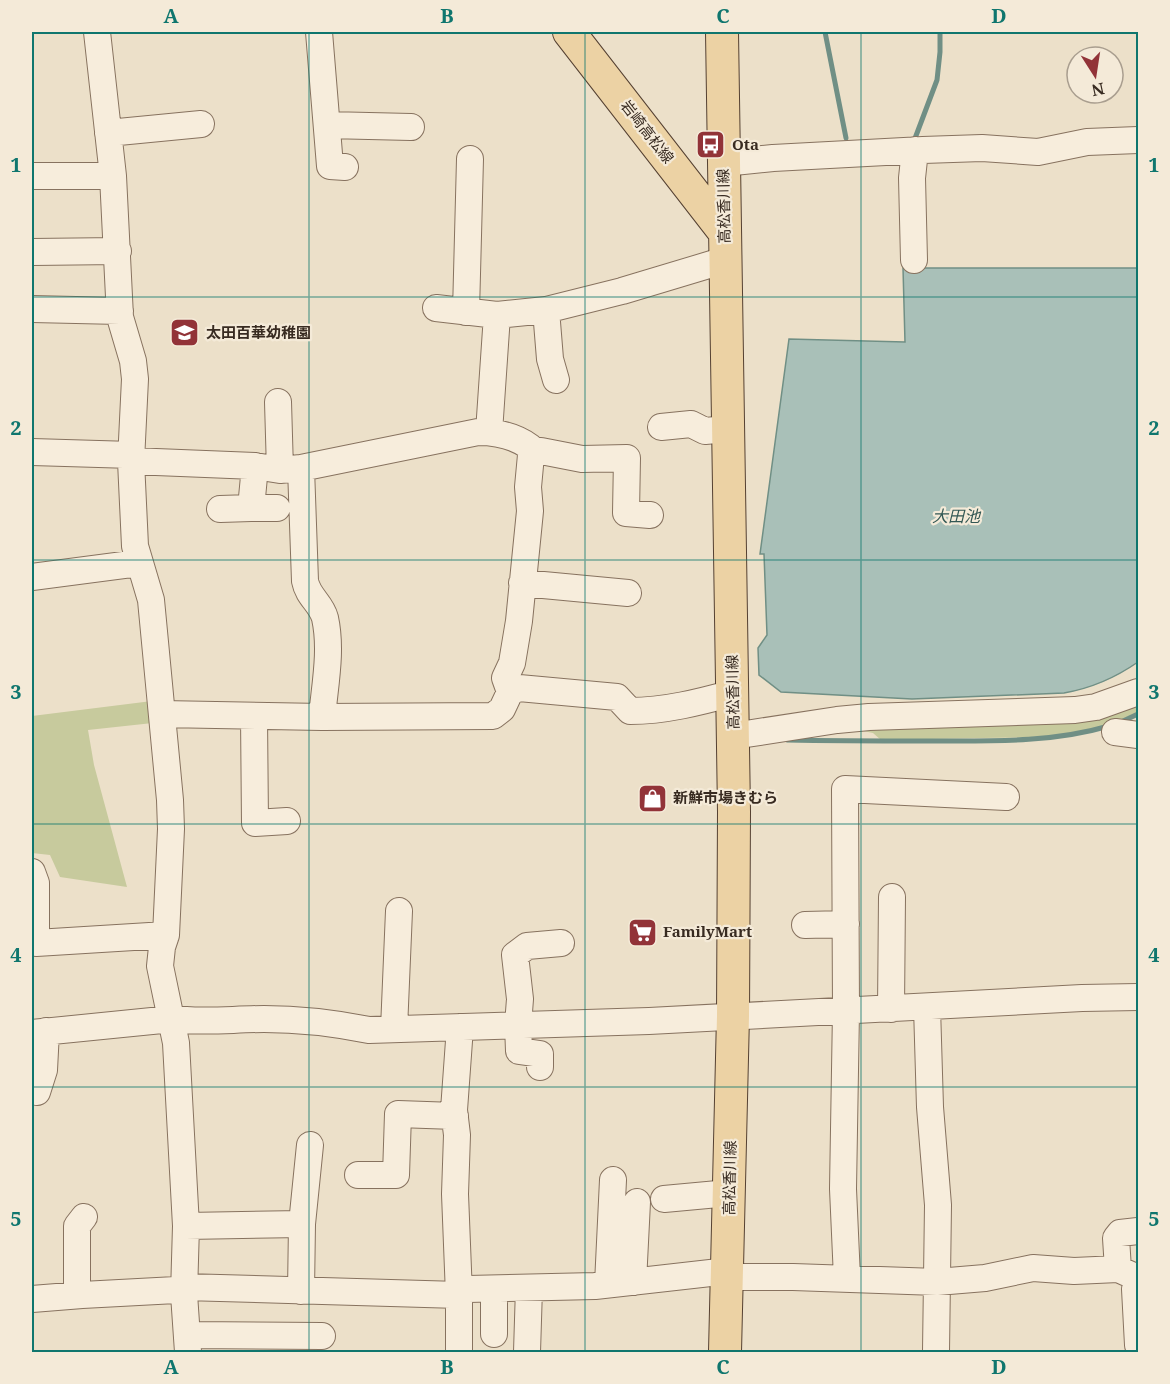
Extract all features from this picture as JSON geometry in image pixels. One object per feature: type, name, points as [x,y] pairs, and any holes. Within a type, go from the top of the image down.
[{"type":"main road","name":"岩崎高松線","points":[[569,32],[725,247]]},
{"type":"main road","name":"高松香川線","points":[[722,32],[733,693],[733,1016],[725,1353]]},
{"type":"street","points":[[97,32],[113,176],[120,310],[133,361],[135,379],[131,458],[135,546],[151,600],[171,809],[166,935],[160,966],[176,1043],[186,1226],[184,1287],[188,1344],[322,1336]]},
{"type":"street","points":[[319,32],[330,166],[345,167]]},
{"type":"street","points":[[108,133],[201,124]]},
{"type":"street","points":[[327,124],[411,127]]},
{"type":"street","points":[[724,164],[773,158],[915,150],[982,148],[1038,152],[1087,142],[1138,140]]},
{"type":"street","points":[[914,260],[912,178],[915,150]]},
{"type":"street","points":[[466,312],[470,159]]},
{"type":"street","points":[[32,176],[113,176]]},
{"type":"street","points":[[436,308],[496,315],[546,310],[622,291],[725,247]]},
{"type":"street","points":[[32,252],[118,251]]},
{"type":"street","points":[[32,309],[120,310]]},
{"type":"street","points":[[546,310],[550,359],[556,380]]},
{"type":"street","points":[[489,432],[496,315]]},
{"type":"street","points":[[278,402],[278,468],[307,592],[324,615],[328,650],[322,717]]},
{"type":"street","points":[[661,427],[691,424],[705,430],[728,429]]},
{"type":"street","points":[[32,452],[278,468],[478,432],[489,432],[523,442],[530,447],[531,452],[528,487],[530,511],[516,642],[506,678],[510,692]]},
{"type":"street","points":[[531,452],[541,451],[582,459],[627,458],[627,514]]},
{"type":"street","points":[[251,508],[278,468]]},
{"type":"street","points":[[220,509],[277,508]]},
{"type":"street","points":[[32,577],[139,563]]},
{"type":"street","points":[[522,583],[628,593]]},
{"type":"street","points":[[162,714],[322,717],[493,716],[502,709],[510,692],[519,688],[617,697],[630,711],[644,711],[700,702],[733,693]]},
{"type":"street","points":[[733,736],[869,717],[1075,710],[1096,707],[1138,692]]},
{"type":"street","points":[[254,716],[255,823],[287,821]]},
{"type":"street","points":[[847,1278],[843,1189],[846,1011],[845,789],[1006,797]]},
{"type":"street","points":[[32,872],[36,883],[36,943],[166,935]]},
{"type":"street","points":[[891,1009],[892,897]]},
{"type":"street","points":[[394,1029],[399,911]]},
{"type":"street","points":[[805,925],[846,924]]},
{"type":"street","points":[[540,1067],[540,1054],[519,1051],[520,999],[515,955],[527,946],[561,944]]},
{"type":"street","points":[[37,1092],[44,1070],[39,1032],[172,1020],[193,1022],[265,1019],[325,1022],[369,1030],[649,1021],[1138,997]]},
{"type":"street","points":[[927,1007],[930,1107],[938,1205],[936,1353]]},
{"type":"street","points":[[459,1353],[455,1116],[460,1027]]},
{"type":"street","points":[[358,1175],[396,1174],[398,1114],[455,1116]]},
{"type":"street","points":[[301,1292],[302,1224],[310,1145]]},
{"type":"street","points":[[608,1284],[613,1180]]},
{"type":"street","points":[[664,1199],[729,1192]]},
{"type":"street","points":[[633,1282],[637,1202]]},
{"type":"street","points":[[82,1294],[77,1289],[77,1226],[84,1217]]},
{"type":"street","points":[[186,1226],[302,1224]]},
{"type":"street","points":[[1138,1230],[1120,1233],[1116,1238],[1135,1289],[1138,1345]]},
{"type":"street","points":[[32,1299],[82,1294],[176,1290],[184,1287],[459,1295],[468,1289],[608,1284],[728,1274],[937,1282],[985,1278],[1033,1268],[1132,1276]]},
{"type":"street","points":[[527,1353],[529,1288]]},
{"type":"street","points":[[494,1289],[494,1334]]},
{"type":"green space","points":[[1138,698],[1138,712],[1119,720],[1101,727],[1042,736],[881,740],[873,733],[834,725]]},
{"type":"green space","points":[[160,700],[162,722],[88,730],[94,765],[127,887],[60,877],[50,855],[32,853],[32,716]]},
{"type":"water","name":"大田池","points":[[903,268],[1138,268],[1138,662],[1112,678],[1064,693],[912,699],[781,692],[759,675],[758,648],[767,635],[764,554],[760,554],[789,339],[905,342]]},
{"type":"waterway","points":[[825,32],[846,138]]},
{"type":"waterway","points":[[914,141],[937,80],[940,32]]},
{"type":"waterway","points":[[1121,722],[1138,714]]},
{"type":"waterway","points":[[787,740],[1020,740],[1065,736],[1109,726]]},
{"type":"place","name":"Ota","points":[[711,145]]},
{"type":"place","name":"太田百華幼稚園","points":[[185,333]]},
{"type":"place","name":"新鮮市場きむら","points":[[652,798]]},
{"type":"place","name":"FamilyMart","points":[[642,932]]}]
